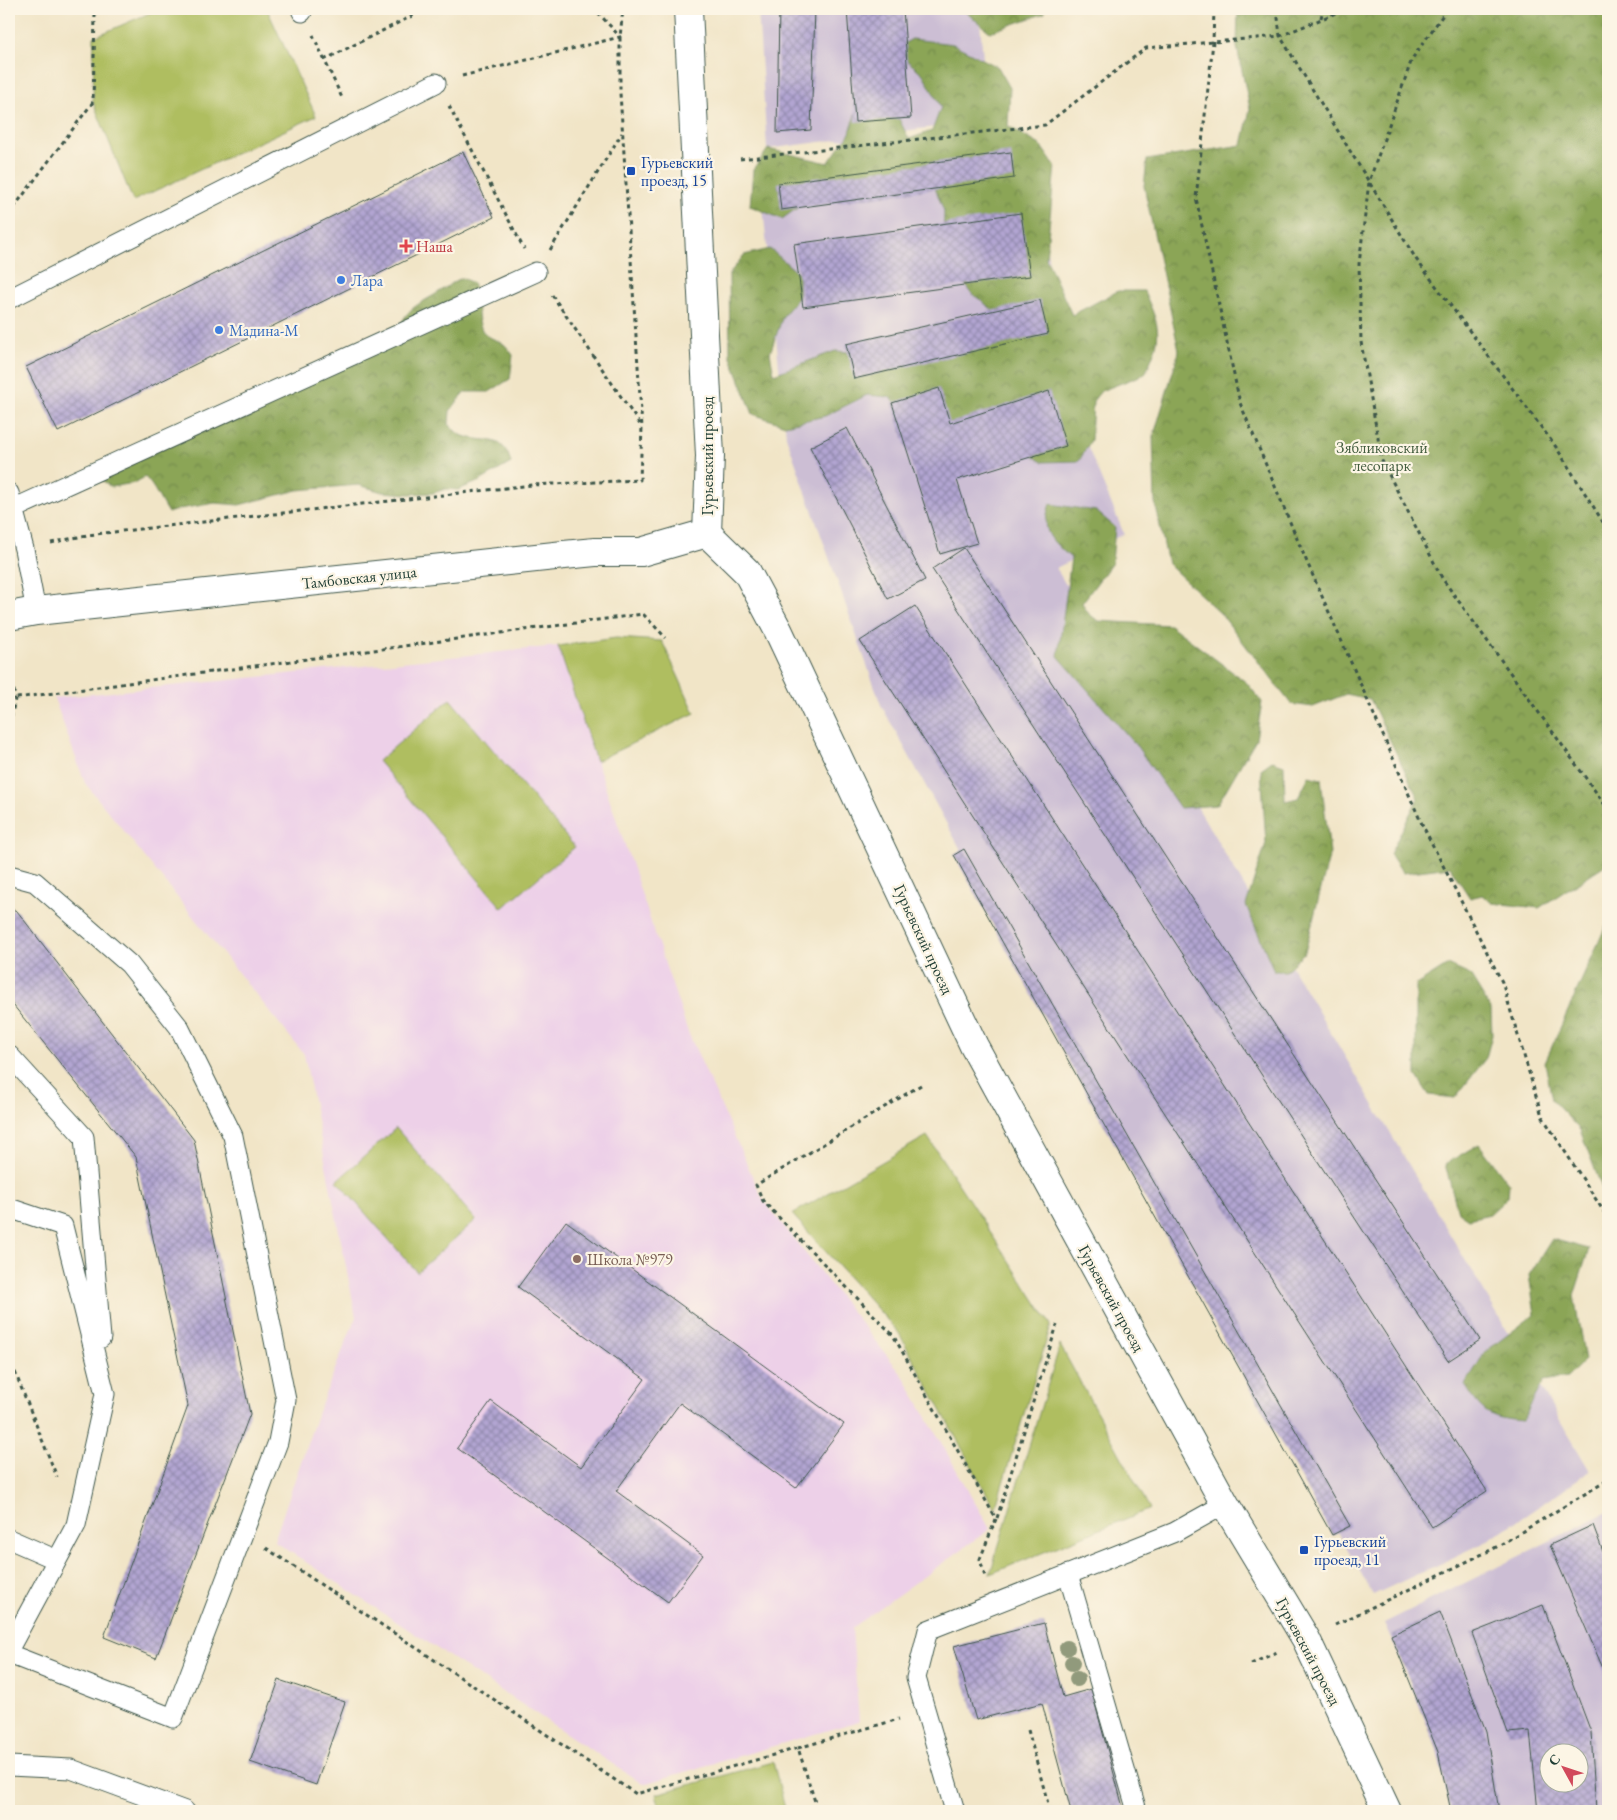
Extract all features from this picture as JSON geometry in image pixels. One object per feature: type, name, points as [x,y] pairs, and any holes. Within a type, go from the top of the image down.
[{"type":"street","name":"Гурьевский проезд","points":[[688,9],[710,456],[707,533],[747,572],[752,580],[778,630],[974,1046],[1225,1504],[1306,1639],[1387,1811]]},
{"type":"street","name":"Тамбовская улица","points":[[9,616],[36,611],[595,552],[641,552],[707,533]]},
{"type":"lane","points":[[9,299],[436,83]]},
{"type":"lane","points":[[36,611],[24,549],[11,501],[536,272]]},
{"type":"lane","points":[[9,875],[36,882],[129,964],[179,1027],[233,1136],[286,1400],[278,1442],[173,1718],[9,1654]]},
{"type":"lane","points":[[9,1055],[84,1137],[105,1394],[76,1525],[9,1649]]},
{"type":"lane","points":[[9,1208],[64,1226],[105,1394]]},
{"type":"lane","points":[[955,1811],[916,1678],[928,1630],[1175,1532],[1225,1504]]},
{"type":"lane","points":[[9,1540],[57,1560]]},
{"type":"lane","points":[[1068,1574],[1137,1811]]},
{"type":"lane","points":[[9,1766],[71,1769],[185,1811]]},
{"type":"path","points":[[9,214],[93,102],[95,15],[93,9]]},
{"type":"path","points":[[324,60],[426,9]]},
{"type":"path","points":[[595,9],[620,37]]},
{"type":"path","points":[[24,549],[86,535],[146,528],[532,485],[640,480],[642,427],[622,133],[620,37],[623,9]]},
{"type":"path","points":[[1214,9],[1213,42],[1196,198],[1240,403],[1302,553],[1421,822],[1502,982],[1542,1116],[1608,1218]]},
{"type":"path","points":[[1277,9],[1280,36],[1416,259],[1556,446],[1608,530]]},
{"type":"path","points":[[1321,19],[1323,9]]},
{"type":"path","points":[[740,159],[1045,125],[1146,48],[1280,36],[1346,9]]},
{"type":"path","points":[[1447,9],[1412,58],[1370,182],[1359,264],[1361,342],[1382,461],[1442,578],[1608,809]]},
{"type":"path","points":[[301,10],[354,124]]},
{"type":"path","points":[[436,83],[620,37]]},
{"type":"path","points":[[536,272],[622,133]]},
{"type":"path","points":[[9,699],[644,614],[666,638]]},
{"type":"path","points":[[9,650],[15,699],[9,729]]},
{"type":"path","points":[[921,1085],[756,1185],[763,1200],[893,1335],[996,1519]]},
{"type":"path","points":[[993,1604],[980,1559],[996,1519],[1057,1326]]},
{"type":"path","points":[[9,1357],[58,1481]]},
{"type":"path","points":[[1358,1615],[1493,1549],[1608,1480]]},
{"type":"path","points":[[268,1538],[265,1547],[636,1794],[926,1711]]},
{"type":"path","points":[[1028,1730],[1050,1811]]},
{"type":"path","points":[[798,1748],[818,1811]]},
{"type":"shaded area","points":[[758,9],[979,9],[988,120],[767,149]]},
{"type":"shaded area","points":[[1030,140],[1071,407],[1124,534],[1056,568],[1590,1471],[1488,1541],[1373,1595],[881,705],[786,436],[760,178]]},
{"type":"shaded area","name":"Школа №979","points":[[558,646],[688,1032],[763,1200],[904,1377],[990,1529],[852,1628],[859,1721],[643,1784],[274,1541],[318,1412],[356,1317],[304,1054],[85,783],[54,698]]},
{"type":"shaded area","points":[[1608,1512],[1608,1811],[1451,1811],[1432,1729],[1384,1623]]},
{"type":"green space","points":[[159,9],[267,9],[316,116],[133,201],[93,102],[94,37]]},
{"type":"green space","points":[[962,9],[1044,9],[1045,13],[990,32]]},
{"type":"green space","name":"Зябликовский лесопарк","points":[[1238,9],[1608,9],[1608,863],[1539,908],[1492,903],[1482,895],[1470,898],[1450,867],[1403,873],[1390,854],[1418,798],[1370,699],[1346,694],[1313,707],[1291,704],[1221,614],[1168,564],[1155,502],[1153,438],[1179,351],[1144,186],[1147,160],[1242,145],[1250,109],[1237,47]]},
{"type":"green space","points":[[912,39],[953,44],[998,67],[1010,88],[1008,126],[1040,145],[1055,166],[1046,258],[1072,315],[1118,291],[1144,291],[1150,304],[1158,332],[1155,350],[1145,374],[1101,391],[1093,401],[1091,440],[1079,461],[1042,462],[1004,437],[907,413],[889,397],[867,395],[825,416],[785,425],[753,414],[730,355],[729,274],[744,255],[770,249],[798,273],[798,298],[783,316],[770,353],[774,374],[835,351],[900,355],[976,338],[1000,346],[1008,322],[969,291],[943,245],[944,211],[930,175],[839,178],[782,219],[750,206],[753,170],[768,149],[828,163],[850,133],[860,95],[898,117],[909,139],[932,131],[941,107],[923,74],[904,58],[900,46]]},
{"type":"green space","points":[[462,278],[473,283],[482,330],[505,345],[513,355],[510,379],[489,392],[465,392],[450,411],[449,424],[457,433],[469,438],[498,443],[507,453],[511,463],[480,481],[458,490],[446,489],[433,493],[382,492],[359,485],[298,490],[239,505],[215,503],[168,513],[145,477],[134,483],[111,487],[100,479],[401,324],[408,313],[417,305]]},
{"type":"green space","points":[[1050,504],[1096,511],[1115,527],[1112,563],[1082,603],[1088,613],[1098,621],[1170,625],[1247,683],[1262,702],[1256,739],[1217,805],[1180,808],[1136,745],[1058,656],[1071,558],[1049,535],[1046,522]]},
{"type":"green space","points":[[616,638],[662,641],[695,713],[596,761],[558,646]]},
{"type":"green space","points":[[450,699],[575,847],[502,908],[378,761]]},
{"type":"green space","points":[[1272,761],[1284,765],[1285,801],[1298,798],[1309,776],[1321,779],[1330,853],[1305,952],[1286,971],[1274,971],[1246,905],[1266,843],[1261,769]]},
{"type":"green space","points":[[1608,921],[1608,1204],[1580,1130],[1552,1100],[1545,1062]]},
{"type":"green space","points":[[1448,965],[1470,975],[1491,1009],[1492,1035],[1486,1058],[1455,1098],[1429,1095],[1416,1075],[1416,985]]},
{"type":"green space","points":[[396,1128],[476,1220],[417,1272],[337,1181]]},
{"type":"green space","points":[[927,1136],[1051,1325],[995,1509],[899,1333],[792,1214]]},
{"type":"green space","points":[[1479,1144],[1509,1184],[1508,1197],[1490,1214],[1468,1219],[1458,1212],[1445,1164]]},
{"type":"green space","points":[[1552,1239],[1589,1249],[1574,1296],[1585,1360],[1568,1377],[1544,1381],[1522,1421],[1494,1416],[1476,1402],[1465,1385],[1485,1352],[1535,1314],[1529,1275]]},
{"type":"green space","points":[[1060,1345],[1150,1509],[990,1574]]},
{"type":"green space","points":[[773,1762],[786,1811],[661,1811],[656,1794]]},
{"type":"building","points":[[779,9],[815,9],[811,130],[777,133]]},
{"type":"building","points":[[847,9],[903,9],[911,118],[855,122]]},
{"type":"building","points":[[463,152],[494,217],[58,432],[26,367]]},
{"type":"building","points":[[1011,152],[1014,178],[781,210],[778,183]]},
{"type":"building","points":[[1021,213],[1030,276],[803,307],[794,244]]},
{"type":"building","points":[[1040,300],[1048,334],[854,379],[846,344]]},
{"type":"building","points":[[939,388],[950,423],[1049,391],[1066,446],[957,480],[977,543],[940,554],[892,403]]},
{"type":"building","points":[[847,428],[925,580],[888,599],[810,447]]},
{"type":"building","points":[[964,548],[1480,1340],[1448,1361],[932,569]]},
{"type":"building","points":[[915,606],[1487,1491],[1432,1527],[860,641]]},
{"type":"building","points":[[964,849],[1350,1526],[1332,1535],[954,855]]},
{"type":"building","points":[[9,908],[17,911],[194,1140],[250,1414],[156,1658],[104,1637],[188,1406],[136,1157],[9,1000]]},
{"type":"building","points":[[566,1221],[844,1424],[796,1488],[680,1403],[616,1491],[703,1555],[668,1602],[457,1448],[491,1401],[581,1467],[645,1379],[518,1287]]},
{"type":"building","points":[[1593,1525],[1608,1565],[1608,1680],[1550,1545]]},
{"type":"building","points":[[1543,1605],[1591,1732],[1596,1811],[1538,1811],[1530,1731],[1508,1733],[1472,1633]]},
{"type":"building","points":[[1440,1612],[1486,1731],[1499,1811],[1451,1811],[1438,1752],[1391,1635]]},
{"type":"building","points":[[1044,1623],[1063,1697],[1091,1689],[1124,1811],[1071,1811],[1042,1703],[976,1720],[954,1646]]},
{"type":"building","points":[[279,1680],[345,1702],[316,1785],[250,1762]]},
{"type":"place","name":"Гурьевский проезд, 15","points":[[631,171]]},
{"type":"place","name":"Наша","points":[[406,246]]},
{"type":"place","name":"Лара","points":[[341,280]]},
{"type":"place","name":"Мадина-М","points":[[219,330]]},
{"type":"place","name":"Школа №979","points":[[577,1259]]},
{"type":"place","name":"Гурьевский проезд, 11","points":[[1304,1550]]}]
